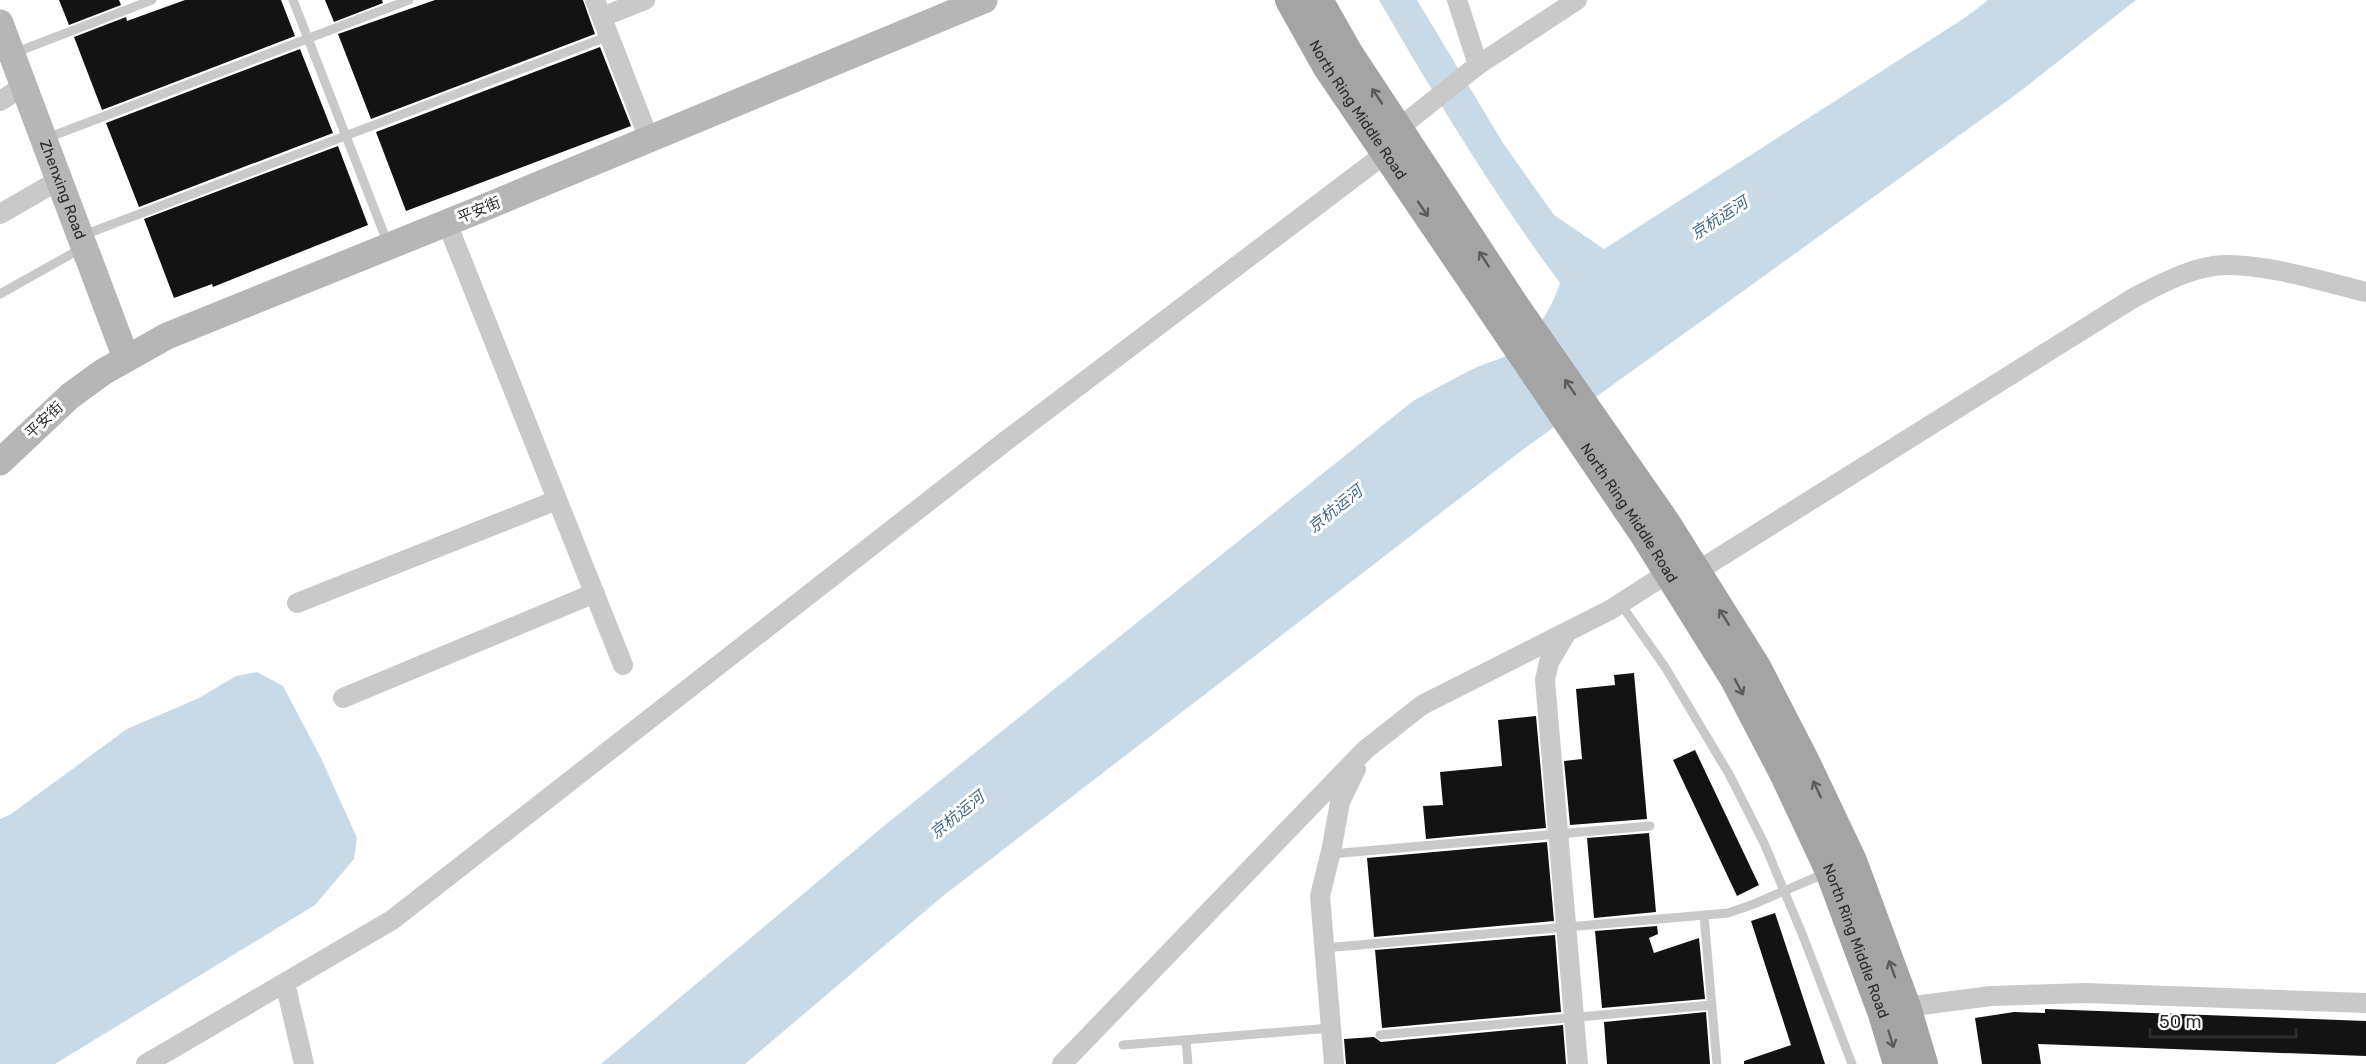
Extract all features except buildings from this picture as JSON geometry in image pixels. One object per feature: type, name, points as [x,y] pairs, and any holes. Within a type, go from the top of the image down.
[{"type":"main road","name":"North Ring Middle Road","points":[[1290,0],[1327,66],[1392,140]]},
{"type":"main road","name":"North Ring Middle Road","points":[[1318,0],[1392,140],[1506,314],[1682,572],[1756,668],[1805,762],[1852,861],[1906,1007],[1923,1064]]},
{"type":"main road","name":"North Ring Middle Road","points":[[1682,572],[1784,773],[1830,871],[1883,1014],[1898,1064]]},
{"type":"street","points":[[645,0],[598,9],[649,139]]},
{"type":"street","name":"平安街","points":[[0,462],[70,396],[126,358],[167,336],[447,223],[984,0]]},
{"type":"street","points":[[1457,0],[1478,65]]},
{"type":"street","points":[[146,1064],[392,921],[1392,140],[1478,65],[1577,0]]},
{"type":"street","name":"Zhenxing Road","points":[[0,22],[126,358]]},
{"type":"street","points":[[0,101],[24,86]]},
{"type":"street","points":[[0,214],[59,180]]},
{"type":"street","points":[[447,223],[623,665]]},
{"type":"street","points":[[1062,1064],[1365,750],[1422,705],[1682,572],[2165,281],[2189,272],[2225,265],[2280,272],[2366,292]]},
{"type":"street","points":[[297,603],[557,500]]},
{"type":"street","points":[[344,698],[595,593]]},
{"type":"street","points":[[1567,632],[1549,662],[1545,680],[1578,1064]]},
{"type":"street","points":[[1334,1064],[1320,896],[1331,854],[1340,802],[1365,750]]},
{"type":"street","points":[[285,983],[304,1064]]},
{"type":"street","points":[[1906,1007],[1991,996],[2085,993],[2366,1003]]},
{"type":"lane","points":[[12,54],[152,0]]},
{"type":"lane","points":[[293,0],[389,246]]},
{"type":"lane","points":[[44,139],[409,0]]},
{"type":"lane","points":[[0,294],[83,242],[346,136],[609,36]]},
{"type":"lane","points":[[1620,603],[1665,667],[1729,774],[1764,843],[1852,1064]]},
{"type":"lane","points":[[1331,854],[1650,826]]},
{"type":"lane","points":[[1324,948],[1704,916],[1728,912],[1830,871]]},
{"type":"lane","points":[[1704,916],[1717,1064]]},
{"type":"lane","points":[[1380,1035],[1712,1005]]},
{"type":"lane","points":[[1123,1045],[1331,1028]]},
{"type":"lane","points":[[1186,1040],[1188,1064]]},
{"type":"water","name":"京杭运河","points":[[1379,0],[1417,0],[1503,143],[1554,215],[1604,249],[1966,17],[1988,0],[2136,0],[2018,93],[1525,448],[943,896],[745,1064],[601,1064],[885,825],[1413,401],[1475,368],[1505,356],[1532,334],[1546,314],[1560,283],[1465,144]]},
{"type":"water","points":[[257,672],[283,686],[321,758],[357,838],[354,859],[315,905],[55,1064],[0,1064],[0,819],[11,814],[127,729],[199,698],[236,676]]}]
